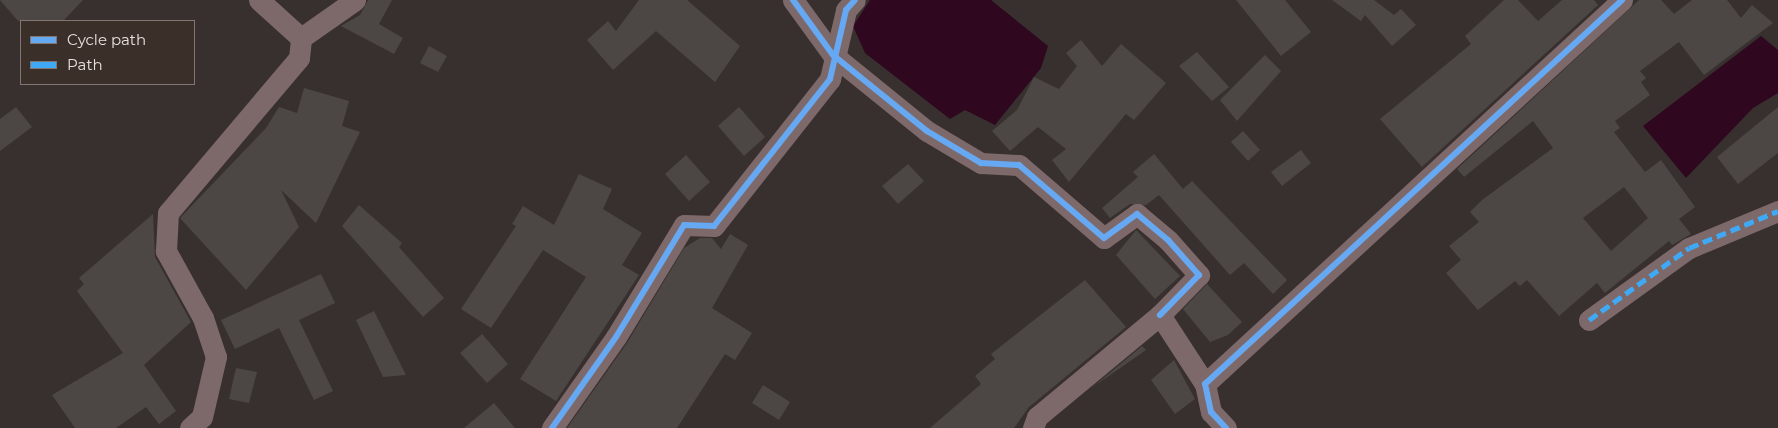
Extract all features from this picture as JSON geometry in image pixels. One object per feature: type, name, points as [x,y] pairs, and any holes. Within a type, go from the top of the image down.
[{"type":"street","points":[[259,0],[301,38]]},
{"type":"street","points":[[202,424],[216,357],[203,318],[166,251],[168,213],[299,58],[301,38],[355,0]]},
{"type":"street","points":[[793,0],[833,55],[927,131],[981,163],[1019,165],[1104,238],[1137,214],[1199,274],[1160,315],[1037,417],[1033,428]]},
{"type":"street","points":[[552,428],[616,337],[684,225],[714,226],[830,79],[833,55],[846,10],[855,0]]},
{"type":"street","points":[[1205,384],[1622,0]]},
{"type":"street","points":[[1589,320],[1689,248],[1778,211]]},
{"type":"street","points":[[1160,315],[1205,384],[1212,412],[1226,428]]},
{"type":"shaded area","points":[[870,0],[991,0],[1048,46],[1041,68],[995,125],[965,110],[950,119],[865,53],[853,26]]},
{"type":"shaded area","points":[[1761,36],[1778,50],[1778,93],[1753,108],[1686,178],[1643,126]]},
{"type":"building","points":[[0,0],[83,0],[64,20],[18,21]]},
{"type":"building","points":[[368,0],[392,0],[379,24],[403,38],[394,54],[341,26],[360,15]]},
{"type":"building","points":[[639,0],[687,0],[740,46],[715,82],[656,31],[613,70],[587,40],[608,21],[616,31]]},
{"type":"building","points":[[1236,0],[1285,0],[1311,32],[1281,56]]},
{"type":"building","points":[[1332,0],[1374,0],[1394,15],[1401,9],[1416,25],[1392,46],[1365,15],[1361,21]]},
{"type":"building","points":[[1504,0],[1518,0],[1538,21],[1562,0],[1594,0],[1598,5],[1422,167],[1380,119],[1471,44],[1465,36]]},
{"type":"building","points":[[1639,0],[1661,0],[1674,14],[1692,0],[1727,0],[1741,18],[1752,5],[1773,23],[1704,75],[1679,42],[1640,71],[1646,78],[1641,82],[1650,95],[1615,121],[1620,128],[1614,132],[1645,172],[1661,160],[1695,207],[1679,219],[1691,234],[1672,245],[1669,241],[1605,293],[1597,283],[1559,316],[1527,280],[1520,286],[1515,281],[1478,310],[1446,273],[1461,260],[1449,246],[1479,222],[1470,212],[1482,200],[1553,148],[1533,121],[1464,177],[1457,169]],"holes":[[[1624,187],[1648,218],[1611,251],[1583,218]]]},
{"type":"building","points":[[1081,40],[1102,66],[1121,44],[1166,83],[1134,120],[1126,114],[1069,182],[1052,160],[1066,149],[1038,127],[1010,151],[992,131],[1017,110],[1034,77],[1059,89],[1077,66],[1066,53]]},
{"type":"building","points":[[429,46],[447,56],[438,72],[420,63]]},
{"type":"building","points":[[1197,52],[1229,87],[1212,101],[1179,66]]},
{"type":"building","points":[[1265,55],[1281,71],[1237,121],[1220,100]]},
{"type":"building","points":[[304,88],[349,101],[342,126],[360,132],[316,223],[281,190],[299,227],[246,290],[180,218],[266,128],[279,107],[297,113]]},
{"type":"building","points":[[16,107],[32,127],[0,151],[0,119]]},
{"type":"building","points":[[739,107],[765,137],[744,156],[718,126]]},
{"type":"building","points":[[1778,107],[1778,153],[1738,184],[1717,157]]},
{"type":"building","points":[[1243,131],[1260,150],[1248,161],[1231,142]]},
{"type":"building","points":[[1301,150],[1311,163],[1282,186],[1271,172]]},
{"type":"building","points":[[1154,154],[1183,189],[1192,181],[1287,280],[1273,294],[1244,263],[1230,275],[1159,195],[1146,205],[1130,204],[1110,218],[1102,208],[1138,177],[1133,172]]},
{"type":"building","points":[[686,155],[710,182],[689,201],[665,174]]},
{"type":"building","points":[[908,164],[924,181],[898,204],[882,186]]},
{"type":"building","points":[[579,174],[612,189],[603,209],[642,233],[622,265],[639,275],[556,401],[520,379],[586,277],[543,250],[491,328],[461,309],[516,226],[512,224],[523,206],[554,225]]},
{"type":"building","points":[[359,205],[402,243],[399,247],[444,298],[423,317],[342,226]]},
{"type":"building","points":[[153,214],[155,257],[191,322],[144,365],[176,411],[159,424],[146,407],[116,428],[75,428],[52,395],[123,353],[77,291],[84,284],[79,278]]},
{"type":"building","points":[[1136,230],[1180,276],[1155,299],[1116,255]]},
{"type":"building","points":[[730,234],[748,245],[712,308],[752,333],[735,360],[725,354],[677,428],[567,428],[627,343],[684,248],[700,238],[712,238],[721,249]]},
{"type":"building","points":[[321,274],[335,303],[299,320],[333,391],[314,400],[279,328],[235,349],[221,320]]},
{"type":"building","points":[[1085,280],[1126,327],[1029,407],[1014,428],[930,428],[981,384],[975,376],[995,359],[991,354]]},
{"type":"building","points":[[1207,284],[1242,322],[1228,335],[1210,342],[1183,309]]},
{"type":"building","points":[[374,311],[406,375],[383,377],[356,320]]},
{"type":"building","points":[[482,334],[508,364],[487,383],[460,353]]},
{"type":"building","points":[[1142,346],[1146,350],[1093,387]]},
{"type":"building","points":[[1174,360],[1195,399],[1175,414],[1151,380]]},
{"type":"building","points":[[236,368],[257,372],[249,403],[229,399]]},
{"type":"building","points":[[763,385],[790,402],[779,420],[752,403]]},
{"type":"building","points":[[494,403],[515,428],[464,428]]},
{"type":"marked path","points":[[1589,320],[1689,248],[1778,211]]},
{"type":"cycle path","points":[[793,0],[833,55],[927,131],[981,163],[1019,165],[1104,238],[1137,214],[1168,240],[1199,275],[1160,315]]},
{"type":"cycle path","points":[[552,428],[616,337],[684,225],[714,226],[830,79],[846,10],[855,0]]},
{"type":"cycle path","points":[[1226,428],[1211,412],[1205,384],[1622,0]]}]
